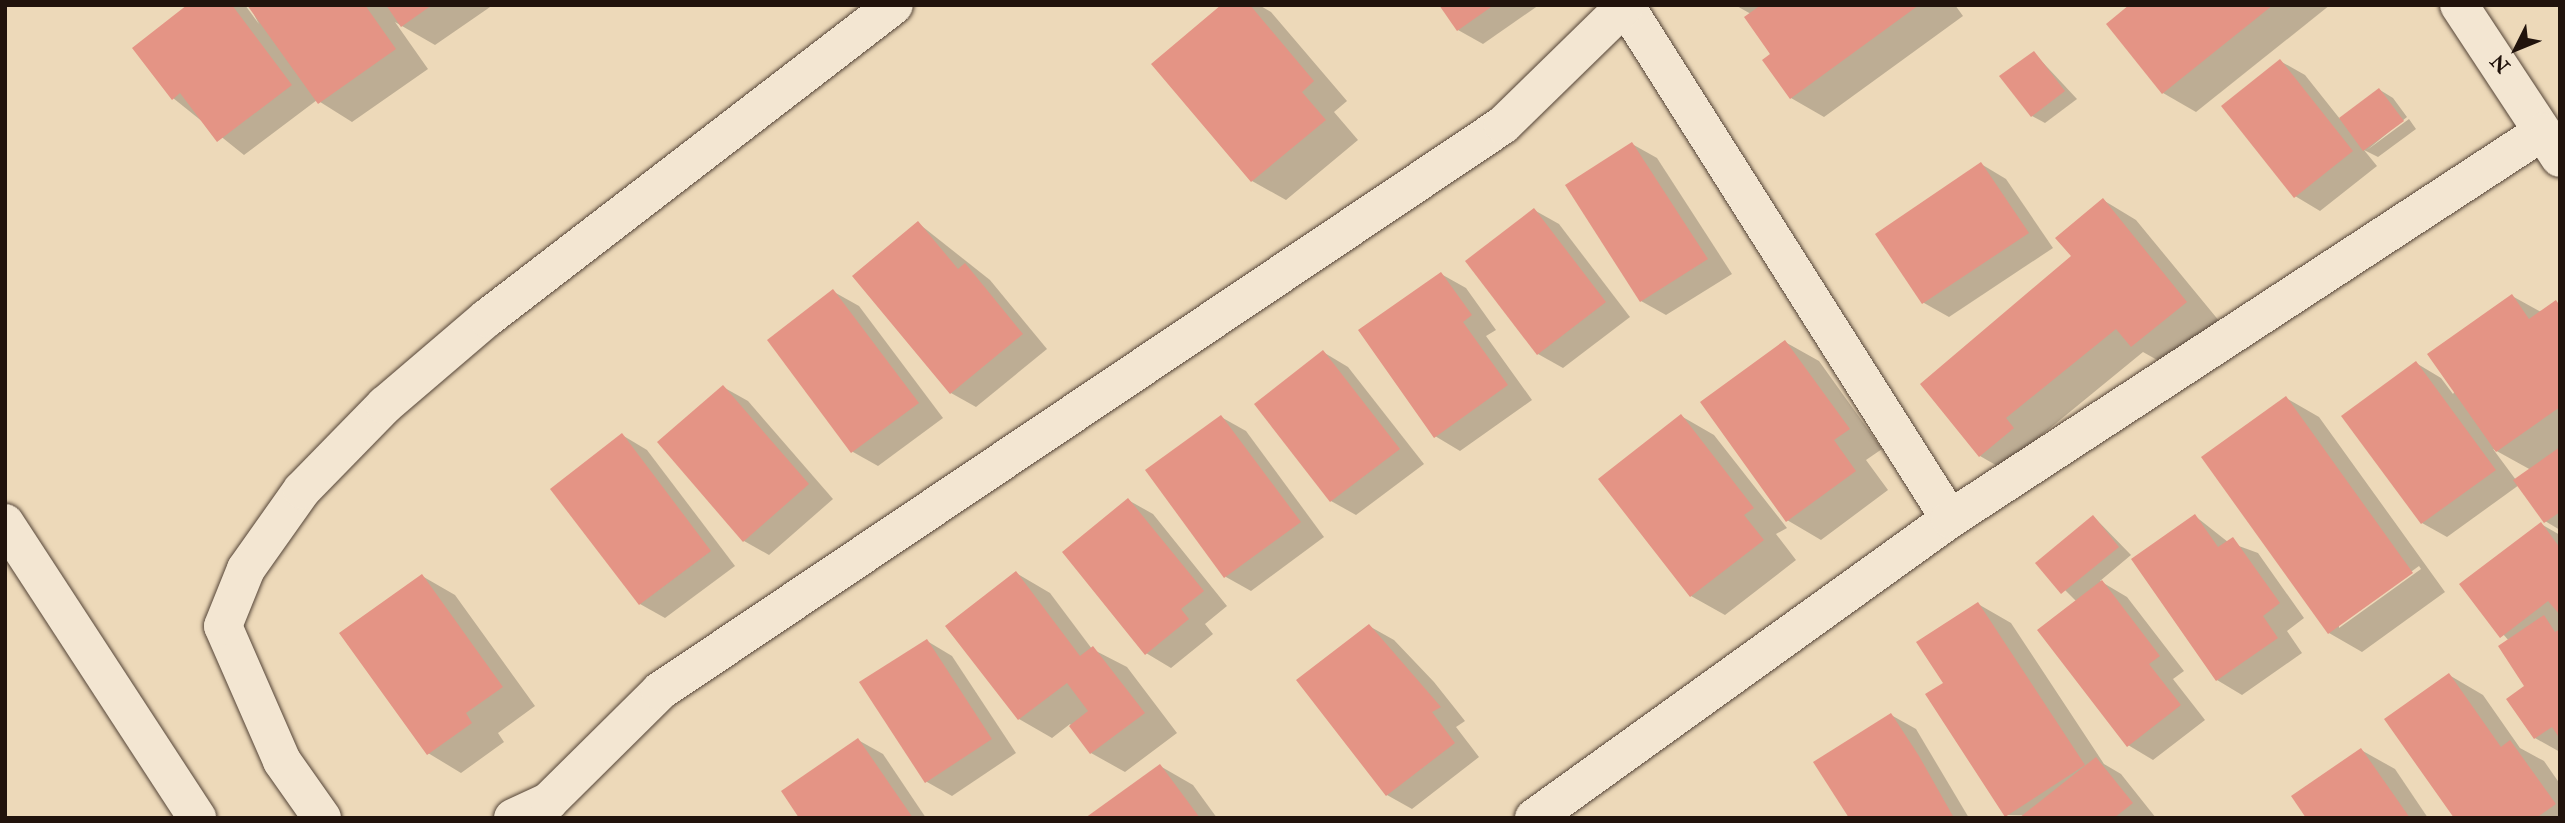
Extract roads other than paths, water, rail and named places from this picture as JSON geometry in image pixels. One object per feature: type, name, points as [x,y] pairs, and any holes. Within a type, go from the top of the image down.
[{"type":"street","points":[[322,818],[282,761],[223,626],[246,569],[302,490],[385,405],[487,318],[894,5]]},
{"type":"street","points":[[1534,818],[1578,806],[1950,519],[2551,145],[2459,5]]},
{"type":"street","points":[[513,818],[549,801],[660,691],[1503,125],[1625,6],[1950,519]]},
{"type":"street","points":[[5,523],[197,818]]}]
